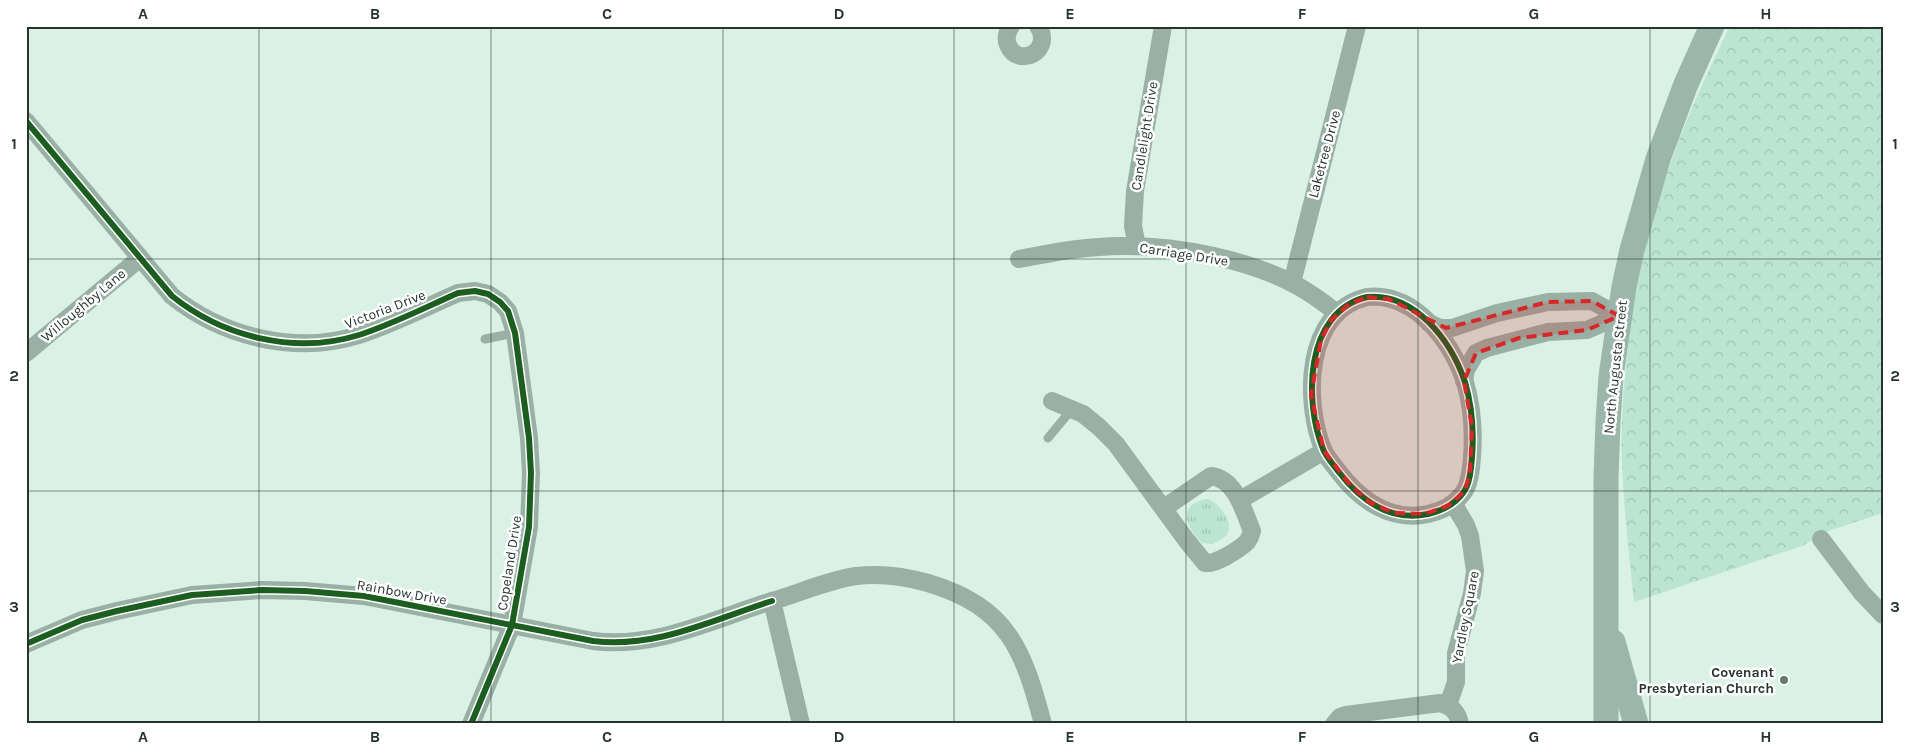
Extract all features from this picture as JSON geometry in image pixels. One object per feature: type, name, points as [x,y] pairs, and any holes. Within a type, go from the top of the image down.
[{"type":"main road","name":"North Augusta Street","points":[[1606,724],[1606,477],[1608,422],[1619,316],[1626,272],[1658,159],[1686,84],[1712,26]]},
{"type":"main road","points":[[1606,620],[1636,724]]},
{"type":"street","points":[[1011,26],[1006,36],[1007,42],[1013,52],[1024,56],[1030,56],[1039,49],[1045,28]]},
{"type":"street","name":"Candlelight Drive","points":[[1137,246],[1133,226],[1135,191],[1163,26]]},
{"type":"street","name":"Laketree Drive","points":[[1292,283],[1357,26]]},
{"type":"street","name":"Victoria Drive","points":[[26,121],[172,296],[193,312],[225,328],[256,337],[296,342],[340,339],[373,330],[458,293],[470,291],[488,294],[500,302],[508,311],[515,333],[524,398]]},
{"type":"street","name":"Carriage Drive","points":[[1019,259],[1097,247],[1137,246],[1210,256],[1255,268],[1292,283],[1311,294],[1336,314]]},
{"type":"street","name":"Willoughby Lane","points":[[26,353],[140,258]]},
{"type":"street","points":[[1429,323],[1452,353],[1464,381],[1472,419],[1472,455],[1466,489],[1453,503],[1440,510],[1424,514],[1401,515],[1381,509],[1366,500],[1354,490],[1324,451],[1312,408],[1312,374],[1321,340],[1336,314],[1349,304],[1361,299],[1382,297],[1407,306],[1429,323],[1440,328],[1452,328],[1497,313],[1548,302],[1592,301],[1619,316]]},
{"type":"street","points":[[1464,381],[1466,370],[1476,353],[1487,348],[1548,332],[1587,330],[1619,316]]},
{"type":"street","name":"Copeland Drive","points":[[471,724],[512,625],[528,527],[531,489],[529,438],[524,398]]},
{"type":"street","points":[[1052,401],[1083,414],[1116,444],[1205,563],[1209,564],[1232,552],[1249,539],[1252,531],[1240,500],[1226,482],[1218,477],[1212,476],[1164,508]]},
{"type":"street","points":[[1240,500],[1324,451]]},
{"type":"street","name":"Yardley Square","points":[[1448,705],[1456,682],[1456,653],[1472,593],[1475,571],[1474,551],[1470,536],[1453,503]]},
{"type":"street","points":[[1821,539],[1862,593],[1883,615]]},
{"type":"street","name":"Rainbow Drive","points":[[26,644],[82,620],[117,611],[192,595],[253,590],[305,591],[364,596],[593,641],[632,642],[666,636],[846,578],[888,575],[910,578],[956,593],[972,601],[989,614],[1010,637],[1029,673],[1043,724]]},
{"type":"street","points":[[772,601],[801,724]]},
{"type":"street","points":[[1334,724],[1346,715],[1440,703],[1448,705],[1457,712],[1460,724]]},
{"type":"lane","points":[[485,339],[515,333]]},
{"type":"lane","points":[[1048,438],[1072,409]]},
{"type":"highlighted area","points":[[1367,297],[1389,299],[1446,328],[1548,302],[1592,301],[1619,316],[1587,330],[1519,338],[1476,353],[1464,381],[1472,427],[1470,473],[1465,491],[1448,506],[1424,514],[1394,513],[1369,502],[1350,485],[1324,451],[1311,395],[1321,340],[1331,320],[1349,304]]},
{"type":"green space","points":[[1730,26],[1883,26],[1883,513],[1828,531],[1802,546],[1634,602],[1622,466],[1622,421],[1628,343],[1636,291],[1647,240],[1669,167],[1698,95]]},
{"type":"green space","points":[[1207,499],[1216,503],[1224,512],[1229,528],[1227,534],[1222,539],[1213,544],[1202,543],[1196,537],[1188,524],[1187,517],[1191,506]]},
{"type":"cycle path","points":[[26,121],[172,296],[192,310],[237,332],[285,342],[335,341],[384,326],[458,293],[475,291],[488,294],[500,302],[508,311],[515,333],[529,438],[531,473],[529,527],[512,625],[471,724]]},
{"type":"cycle path","points":[[1367,297],[1401,302],[1429,322],[1451,351],[1465,382],[1473,429],[1469,481],[1460,497],[1443,509],[1433,513],[1414,516],[1401,515],[1389,512],[1366,499],[1347,482],[1328,458],[1317,430],[1313,408],[1312,384],[1314,361],[1320,339],[1331,320],[1346,306],[1367,297]]},
{"type":"cycle path","points":[[26,644],[82,620],[117,611],[192,595],[262,590],[305,591],[364,596],[593,641],[616,642],[662,637],[772,601]]},
{"type":"place","name":"Covenant Presbyterian Church","points":[[1784,680]]}]
